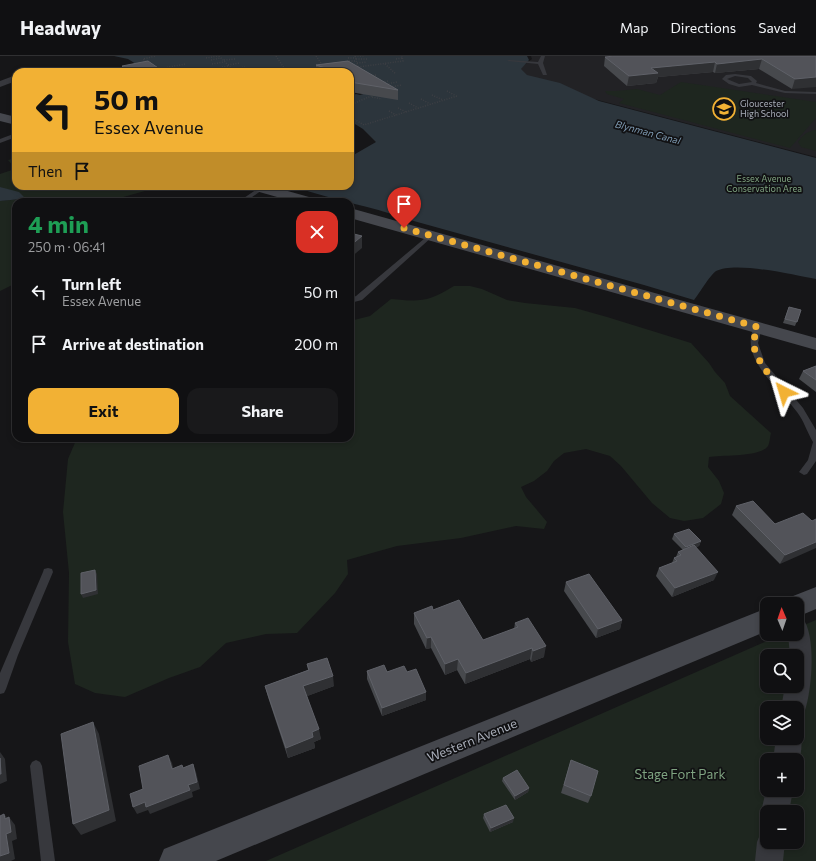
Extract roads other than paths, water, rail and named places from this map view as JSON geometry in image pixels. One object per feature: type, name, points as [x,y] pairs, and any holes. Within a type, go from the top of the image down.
[{"type":"street","points":[[0,84],[12,80]]},
{"type":"street","points":[[0,116],[12,120]]},
{"type":"street","points":[[269,190],[297,198]]},
{"type":"street","points":[[354,214],[816,344]]},
{"type":"street","points":[[804,603],[816,598]]},
{"type":"street","name":"Western Avenue","points":[[176,861],[760,622]]},
{"type":"street","points":[[769,861],[770,849]]},
{"type":"lane","points":[[543,56],[540,63],[545,74]]},
{"type":"lane","points":[[509,61],[540,63]]},
{"type":"lane","points":[[753,84],[755,82],[754,80],[744,76],[730,75],[724,78],[727,82],[734,84],[753,84],[784,92],[816,93]]},
{"type":"lane","points":[[0,134],[12,136]]},
{"type":"lane","points":[[0,141],[12,136]]},
{"type":"lane","points":[[246,198],[255,190]]},
{"type":"lane","points":[[354,300],[359,298],[431,235]]},
{"type":"lane","points":[[758,327],[753,344],[758,357],[766,370],[800,410],[811,428],[816,440]]},
{"type":"lane","points":[[804,472],[812,460],[816,444]]},
{"type":"lane","points":[[0,689],[12,655],[48,572]]},
{"type":"lane","points":[[36,766],[48,861]]},
{"type":"water","name":"Blynman Canal","points":[[114,56],[527,56],[529,60],[521,69],[527,75],[560,83],[599,101],[816,158],[816,279],[750,268],[725,268],[714,273],[694,300],[354,204],[354,198],[333,198],[304,190],[354,190],[354,155],[376,142],[363,129],[354,123],[354,95],[360,95],[380,89],[354,71],[354,68],[143,68],[128,59]]},
{"type":"water","points":[[0,187],[19,192],[24,197],[12,198],[12,200],[0,201]]},
{"type":"place","name":"Gloucester High School","points":[[724,109]]},
{"type":"park label","name":"Essex Avenue Conservation Area","points":[[764,184]]},
{"type":"park label","name":"Stage Fort Park","points":[[680,774]]}]
